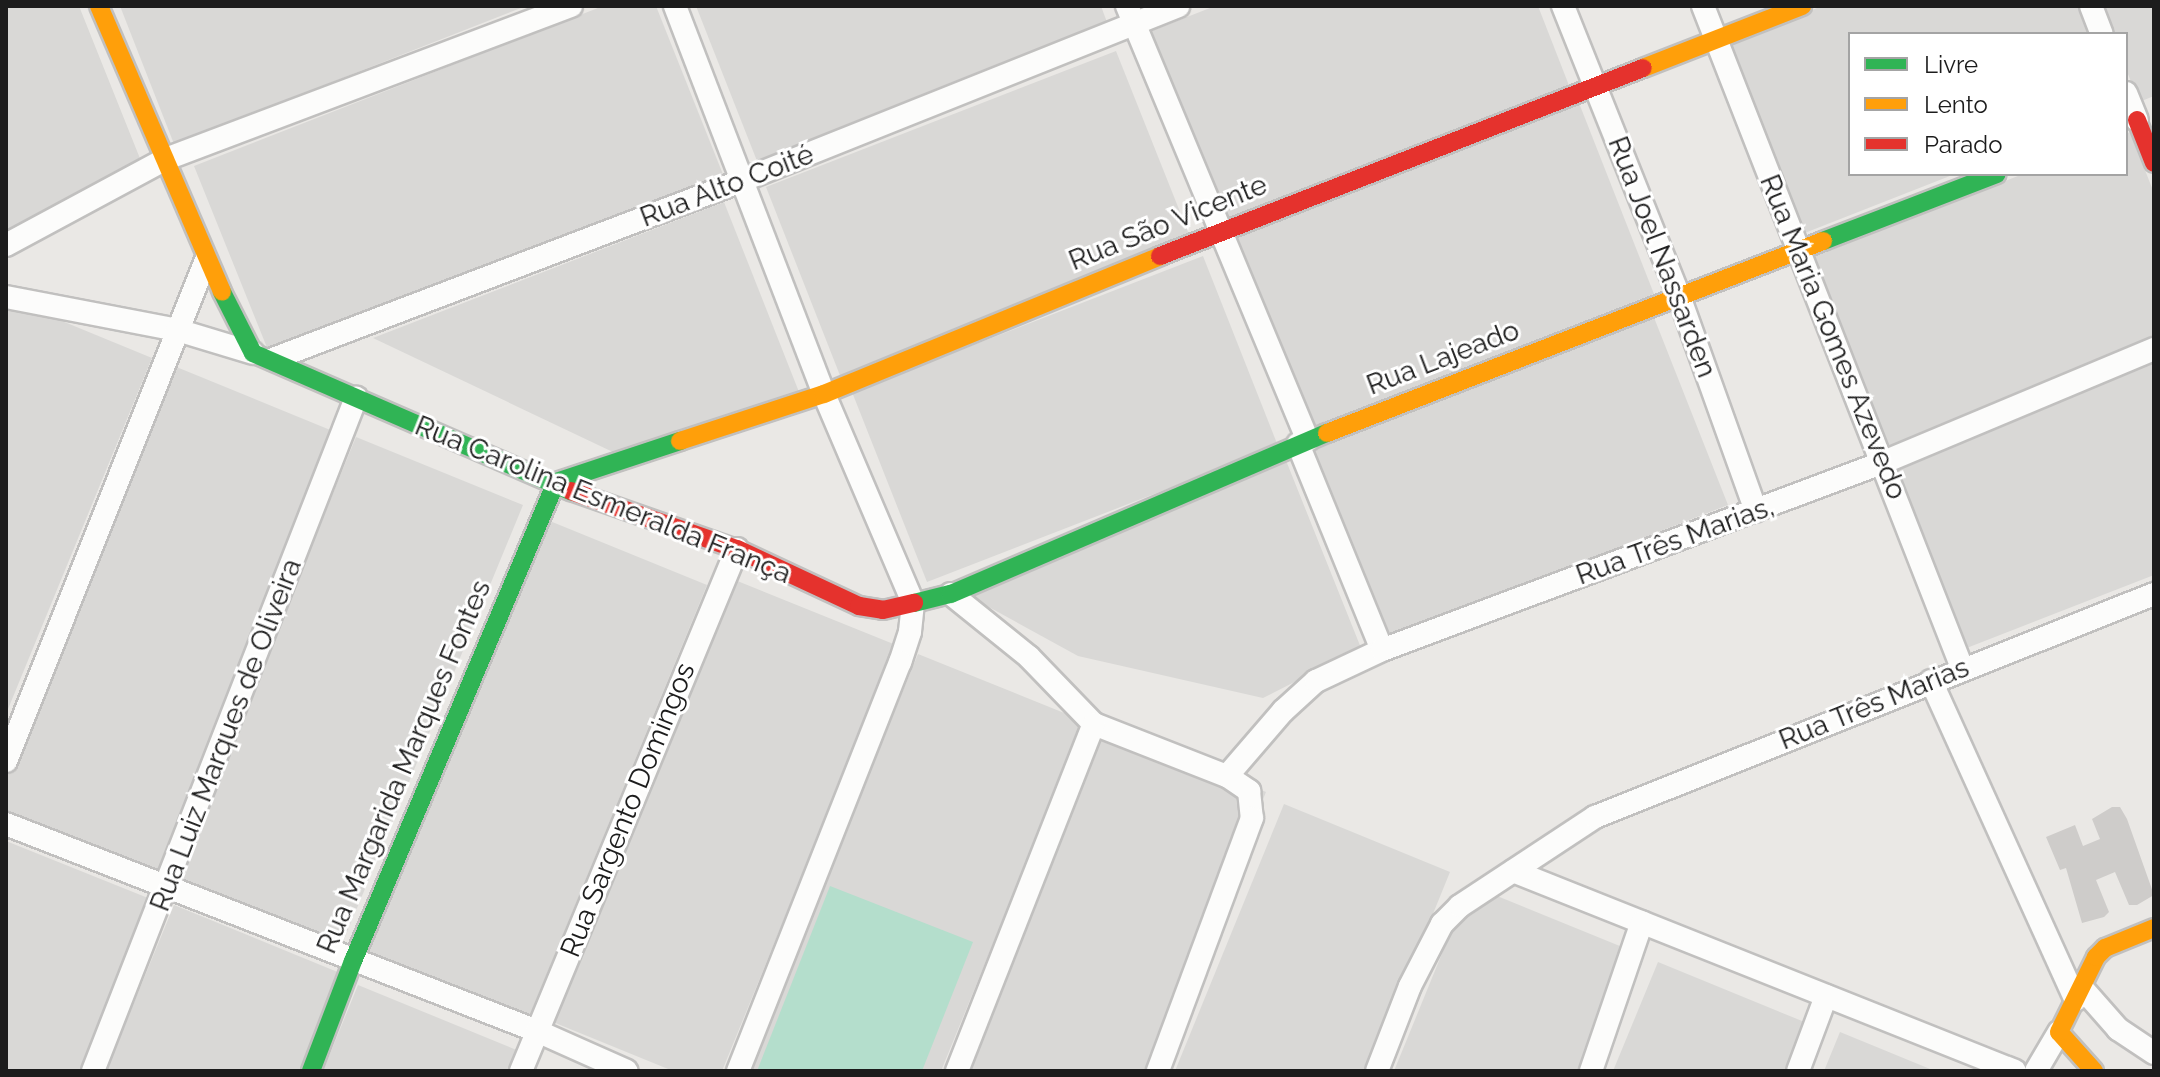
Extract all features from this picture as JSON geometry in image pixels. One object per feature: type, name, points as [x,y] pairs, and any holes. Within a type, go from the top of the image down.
[{"type":"street","points":[[99,6],[206,260],[263,356]]},
{"type":"street","points":[[6,245],[166,159],[571,6]]},
{"type":"street","points":[[675,6],[824,394],[913,603],[910,632],[900,662],[738,1071]]},
{"type":"street","name":"Rua Alto Coité","points":[[263,356],[741,181],[1130,15],[1178,6]]},
{"type":"street","name":"Rua Joel Nassarden","points":[[1563,6],[1679,296],[1756,511]]},
{"type":"street","name":"Rua Maria Gomes Azevedo","points":[[1703,6],[1797,251],[1884,462],[1962,668]]},
{"type":"street","name":"Rua São Vicente","points":[[552,485],[565,477],[824,394],[1219,232],[1802,6]]},
{"type":"street","points":[[2091,6],[2101,32]]},
{"type":"street","points":[[1130,15],[1303,442],[1382,650]]},
{"type":"street","points":[[2128,97],[2154,163]]},
{"type":"street","name":"Rua Lajeado","points":[[913,603],[951,594],[1303,442],[1992,176]]},
{"type":"street","points":[[6,761],[206,260]]},
{"type":"street","name":"Rua Carolina Esmeralda França","points":[[6,297],[177,330],[263,356],[552,485],[737,549],[859,606],[883,610],[913,603]]},
{"type":"street","name":"Rua Três Marias,","points":[[1227,776],[1283,711],[1316,681],[1382,650],[1884,462],[2154,349]]},
{"type":"street","name":"Rua Luiz Marques de Oliveira","points":[[93,1071],[356,398]]},
{"type":"street","name":"Rua Margarida Marques Fontes","points":[[311,1071],[353,961],[552,485]]},
{"type":"street","name":"Rua Sargento Domingos","points":[[521,1071],[737,549]]},
{"type":"street","points":[[951,594],[1029,657],[1094,724],[1227,776],[1249,791],[1252,818],[1158,1071]]},
{"type":"street","name":"Rua Três Marias","points":[[1513,871],[1595,817],[1962,668],[2154,594]]},
{"type":"street","points":[[1931,681],[2079,994],[2118,1029],[2154,1053]]},
{"type":"street","points":[[957,1071],[1094,724]]},
{"type":"street","points":[[6,824],[537,1031],[627,1071]]},
{"type":"street","points":[[1377,1071],[1410,986],[1442,924],[1460,906],[1513,871],[2015,1071]]},
{"type":"street","points":[[1591,1071],[1642,922]]},
{"type":"street","points":[[2036,1071],[2096,957],[2105,948],[2154,928]]},
{"type":"street","points":[[1798,1071],[1826,996]]},
{"type":"street","points":[[2059,1032],[2094,1071]]},
{"type":"shaded area","points":[[6,6],[79,6],[143,166],[6,235]]},
{"type":"shaded area","points":[[120,6],[526,6],[174,144]]},
{"type":"shaded area","points":[[603,6],[656,6],[724,177],[270,355],[194,166]]},
{"type":"shaded area","points":[[696,6],[1101,6],[1108,25],[757,161]]},
{"type":"shaded area","points":[[1215,6],[1538,6],[1570,88],[1220,224],[1144,34]]},
{"type":"shaded area","points":[[1822,6],[2084,6],[2094,32],[1848,32],[1848,176],[1950,176],[1797,236],[1721,46]]},
{"type":"shaded area","points":[[2101,6],[2154,6],[2154,96],[2139,102],[2128,74],[2128,32],[2111,32]]},
{"type":"shaded area","points":[[1116,51],[1192,242],[841,378],[766,187]]},
{"type":"shaded area","points":[[1579,103],[1654,294],[1304,430],[1228,239]]},
{"type":"shaded area","points":[[2128,133],[2154,193],[2154,342],[1878,451],[1802,261],[2018,176],[2128,176]]},
{"type":"shaded area","points":[[724,202],[799,392],[615,453],[373,338]]},
{"type":"shaded area","points":[[1203,256],[1278,446],[927,582],[852,392]]},
{"type":"shaded area","points":[[6,298],[152,358],[6,714]]},
{"type":"shaded area","points":[[1653,315],[1728,505],[1377,641],[1302,451]]},
{"type":"shaded area","points":[[2154,355],[2154,575],[1959,651],[1884,461]]},
{"type":"shaded area","points":[[174,366],[340,434],[159,877],[6,815],[6,776]]},
{"type":"shaded area","points":[[356,437],[523,505],[341,947],[175,880]]},
{"type":"shaded area","points":[[1285,458],[1361,648],[1263,698],[1078,656],[967,595]]},
{"type":"shaded area","points":[[540,517],[707,585],[525,1027],[359,959]]},
{"type":"shaded area","points":[[730,578],[896,645],[722,1071],[673,1071],[548,1020]]},
{"type":"shaded area","points":[[918,654],[1084,721],[941,1071],[747,1071]]},
{"type":"shaded area","points":[[1100,724],[1266,792],[1152,1071],[958,1071]]},
{"type":"shaded area","points":[[1284,804],[1450,872],[1369,1071],[1175,1071]]},
{"type":"shaded area","points":[[6,841],[158,902],[89,1071],[6,1071]]},
{"type":"shaded area","points":[[1470,885],[1637,953],[1588,1071],[1394,1071]]},
{"type":"shaded area","points":[[174,905],[340,973],[300,1071],[106,1071]]},
{"type":"shaded area","points":[[1658,962],[1824,1030],[1807,1071],[1613,1071]]},
{"type":"shaded area","points":[[358,985],[524,1053],[517,1071],[323,1071]]},
{"type":"shaded area","points":[[1840,1032],[1935,1071],[1824,1071]]},
{"type":"green space","points":[[830,886],[973,942],[922,1071],[757,1071]]},
{"type":"building","points":[[2112,807],[2120,807],[2127,819],[2154,895],[2137,905],[2129,905],[2115,872],[2096,880],[2109,912],[2104,917],[2082,923],[2066,868],[2060,870],[2046,837],[2075,825],[2083,846],[2100,839],[2092,819]]},
{"type":"traffic: fast","points":[[1823,241],[1992,176]]},
{"type":"traffic: fast","points":[[222,292],[253,353],[571,491]]},
{"type":"traffic: fast","points":[[914,603],[951,594],[1327,433]]},
{"type":"traffic: fast","points":[[311,1071],[353,961],[556,482],[680,441]]},
{"type":"traffic: slow","points":[[99,6],[222,292]]},
{"type":"traffic: slow","points":[[1643,68],[1802,6]]},
{"type":"traffic: slow","points":[[1327,433],[1823,241]]},
{"type":"traffic: slow","points":[[680,441],[824,394],[1160,256]]},
{"type":"traffic: slow","points":[[2094,1071],[2059,1032],[2096,957],[2105,948],[2154,928]]},
{"type":"traffic: jam","points":[[1160,256],[1643,68]]},
{"type":"traffic: jam","points":[[2137,120],[2154,163]]},
{"type":"traffic: jam","points":[[571,491],[737,549],[859,606],[883,610],[914,603]]}]
